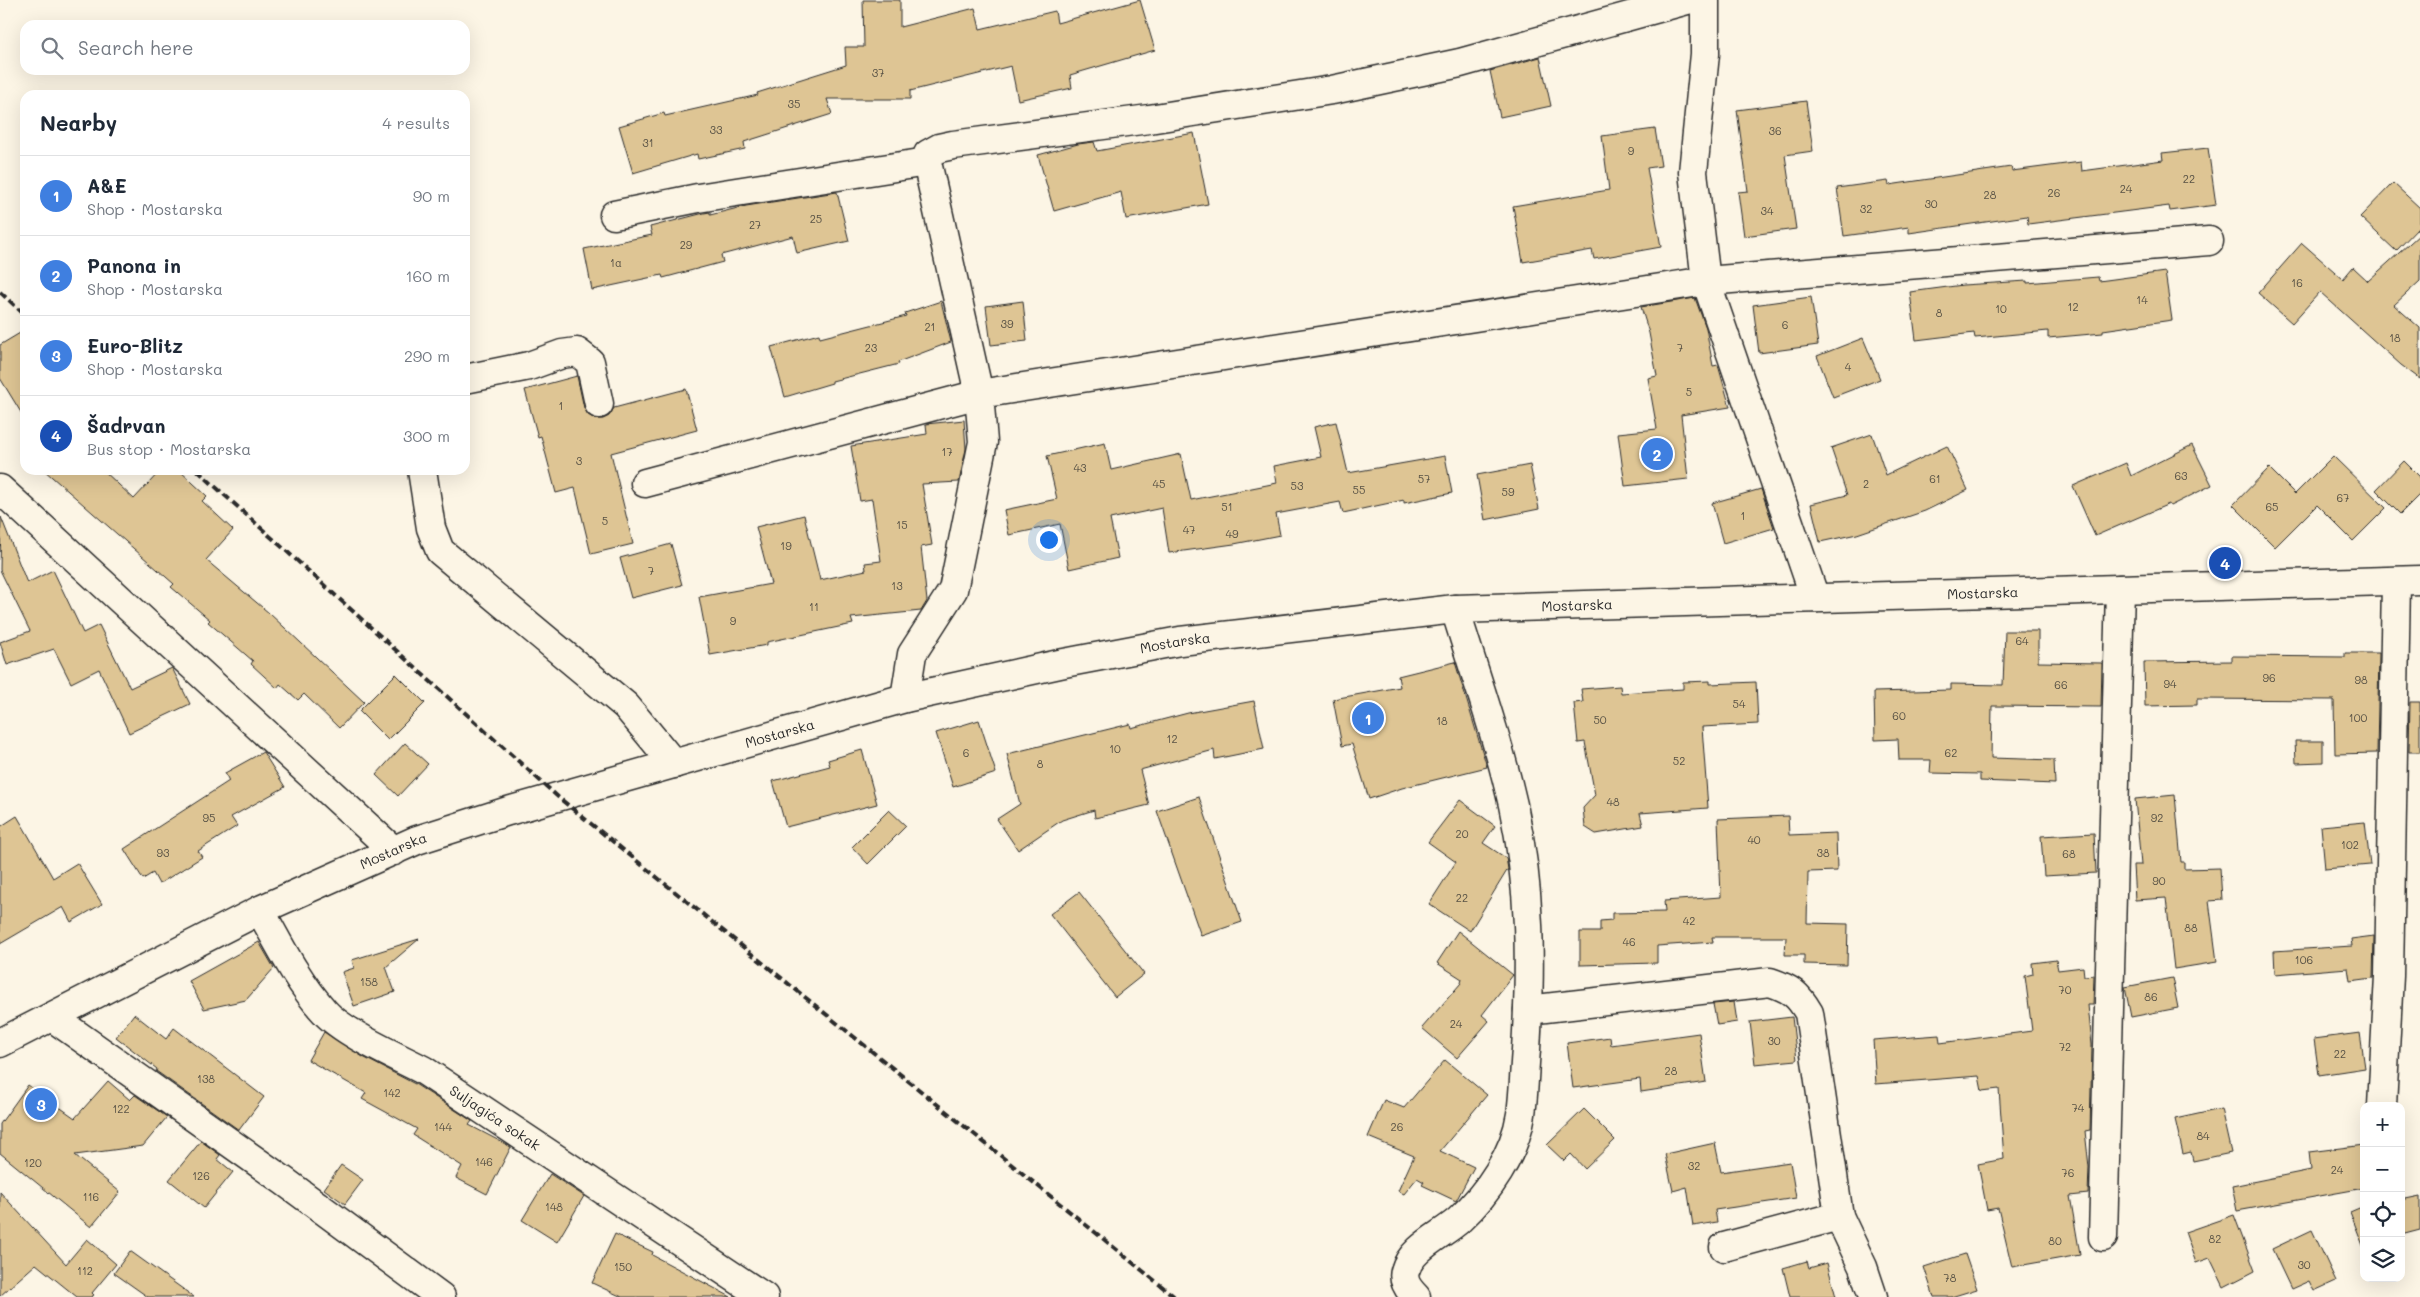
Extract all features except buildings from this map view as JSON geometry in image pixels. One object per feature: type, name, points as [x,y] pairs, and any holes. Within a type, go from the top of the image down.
[{"type":"street","points":[[904,698],[912,654],[953,590],[983,442],[979,394],[927,162],[928,154],[939,148],[953,145],[1149,119],[1332,90],[1460,64],[1687,0]]},
{"type":"street","points":[[1705,0],[1705,54],[1693,172],[1706,281],[1815,598]]},
{"type":"street","points":[[614,215],[698,198],[927,162]]},
{"type":"street","points":[[645,483],[979,394],[1706,281],[2209,241]]},
{"type":"street","points":[[470,377],[529,366],[562,354],[578,352],[590,362],[599,404]]},
{"type":"street","points":[[423,475],[432,528],[440,551],[626,706],[674,764]]},
{"type":"street","points":[[0,489],[394,850]]},
{"type":"street","points":[[2382,1102],[2408,581]]},
{"type":"street","name":"Mostarska","points":[[0,1043],[260,910],[417,840],[508,811],[904,698],[1064,663],[1180,641],[1456,609],[2408,581]]},
{"type":"street","points":[[2103,1237],[2120,589]]},
{"type":"street","points":[[1416,1297],[1407,1288],[1404,1272],[1412,1256],[1459,1219],[1484,1192],[1505,1160],[1516,1138],[1521,1114],[1528,1010],[1530,957],[1526,882],[1512,804],[1456,609]]},
{"type":"street","name":"Suljagića sokak","points":[[260,910],[294,970],[325,1012],[368,1041],[423,1070],[764,1297]]},
{"type":"street","points":[[1528,1010],[1770,982],[1787,988],[1800,998],[1809,1013],[1839,1216],[1863,1267],[1873,1297]]},
{"type":"street","points":[[52,1017],[284,1181],[441,1297]]},
{"type":"street","points":[[1724,1247],[1839,1216]]},
{"type":"railway","points":[[0,292],[20,310]]},
{"type":"railway","points":[[203,475],[558,797],[1175,1297]]},
{"type":"place","name":"Panona in","points":[[1657,454]]},
{"type":"place","name":"Šadrvan","points":[[2225,563]]},
{"type":"place","name":"A&E","points":[[1368,718]]},
{"type":"place","name":"Euro-Blitz","points":[[41,1104]]}]
